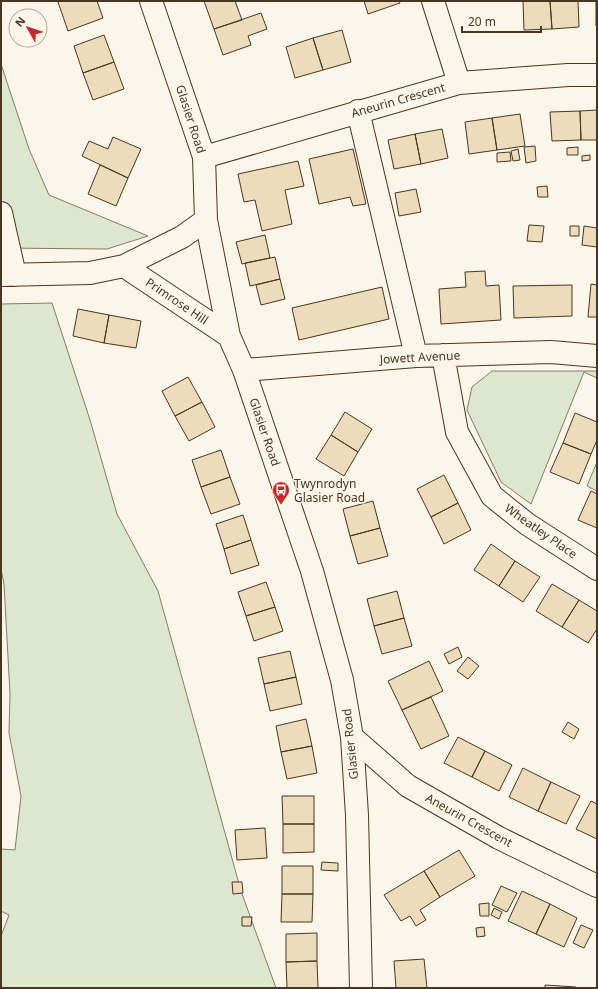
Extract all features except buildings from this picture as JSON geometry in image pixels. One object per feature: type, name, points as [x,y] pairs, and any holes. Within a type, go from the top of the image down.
[{"type":"street","name":"Glasier Road","points":[[151,1],[204,157],[206,220],[229,336],[244,370],[312,571],[342,680],[352,737],[357,815],[361,988]]},
{"type":"street","points":[[433,1],[459,83]]},
{"type":"street","name":"Aneurin Crescent","points":[[204,157],[358,111],[459,83],[568,75],[597,75]]},
{"type":"street","points":[[358,111],[416,356]]},
{"type":"street","points":[[1,213],[8,275],[90,273],[124,266],[182,237],[206,220]]},
{"type":"street","name":"Primrose Hill","points":[[124,266],[229,336]]},
{"type":"street","name":"Jowett Avenue","points":[[244,370],[416,356],[551,352],[597,356]]},
{"type":"street","name":"Wheatley Place","points":[[443,355],[457,432],[492,496],[527,524],[597,569]]},
{"type":"street","name":"Aneurin Crescent","points":[[352,737],[408,786],[499,838],[597,886]]},
{"type":"green space","points":[[1,64],[29,149],[49,195],[148,236],[107,249],[1,248]]},
{"type":"green space","points":[[52,303],[90,420],[117,514],[158,591],[241,891],[276,988],[1,988],[1,936],[9,915],[1,911],[1,849],[15,850],[21,796],[9,733],[10,694],[4,584],[1,569],[1,304]]},
{"type":"green space","points":[[492,371],[597,371],[597,378],[584,372],[531,504],[501,482],[467,410],[472,387]]},
{"type":"green space","points":[[597,462],[597,491],[587,486]]},
{"type":"place","name":"Twynrodyn Glasier Road","points":[[281,505]]}]
